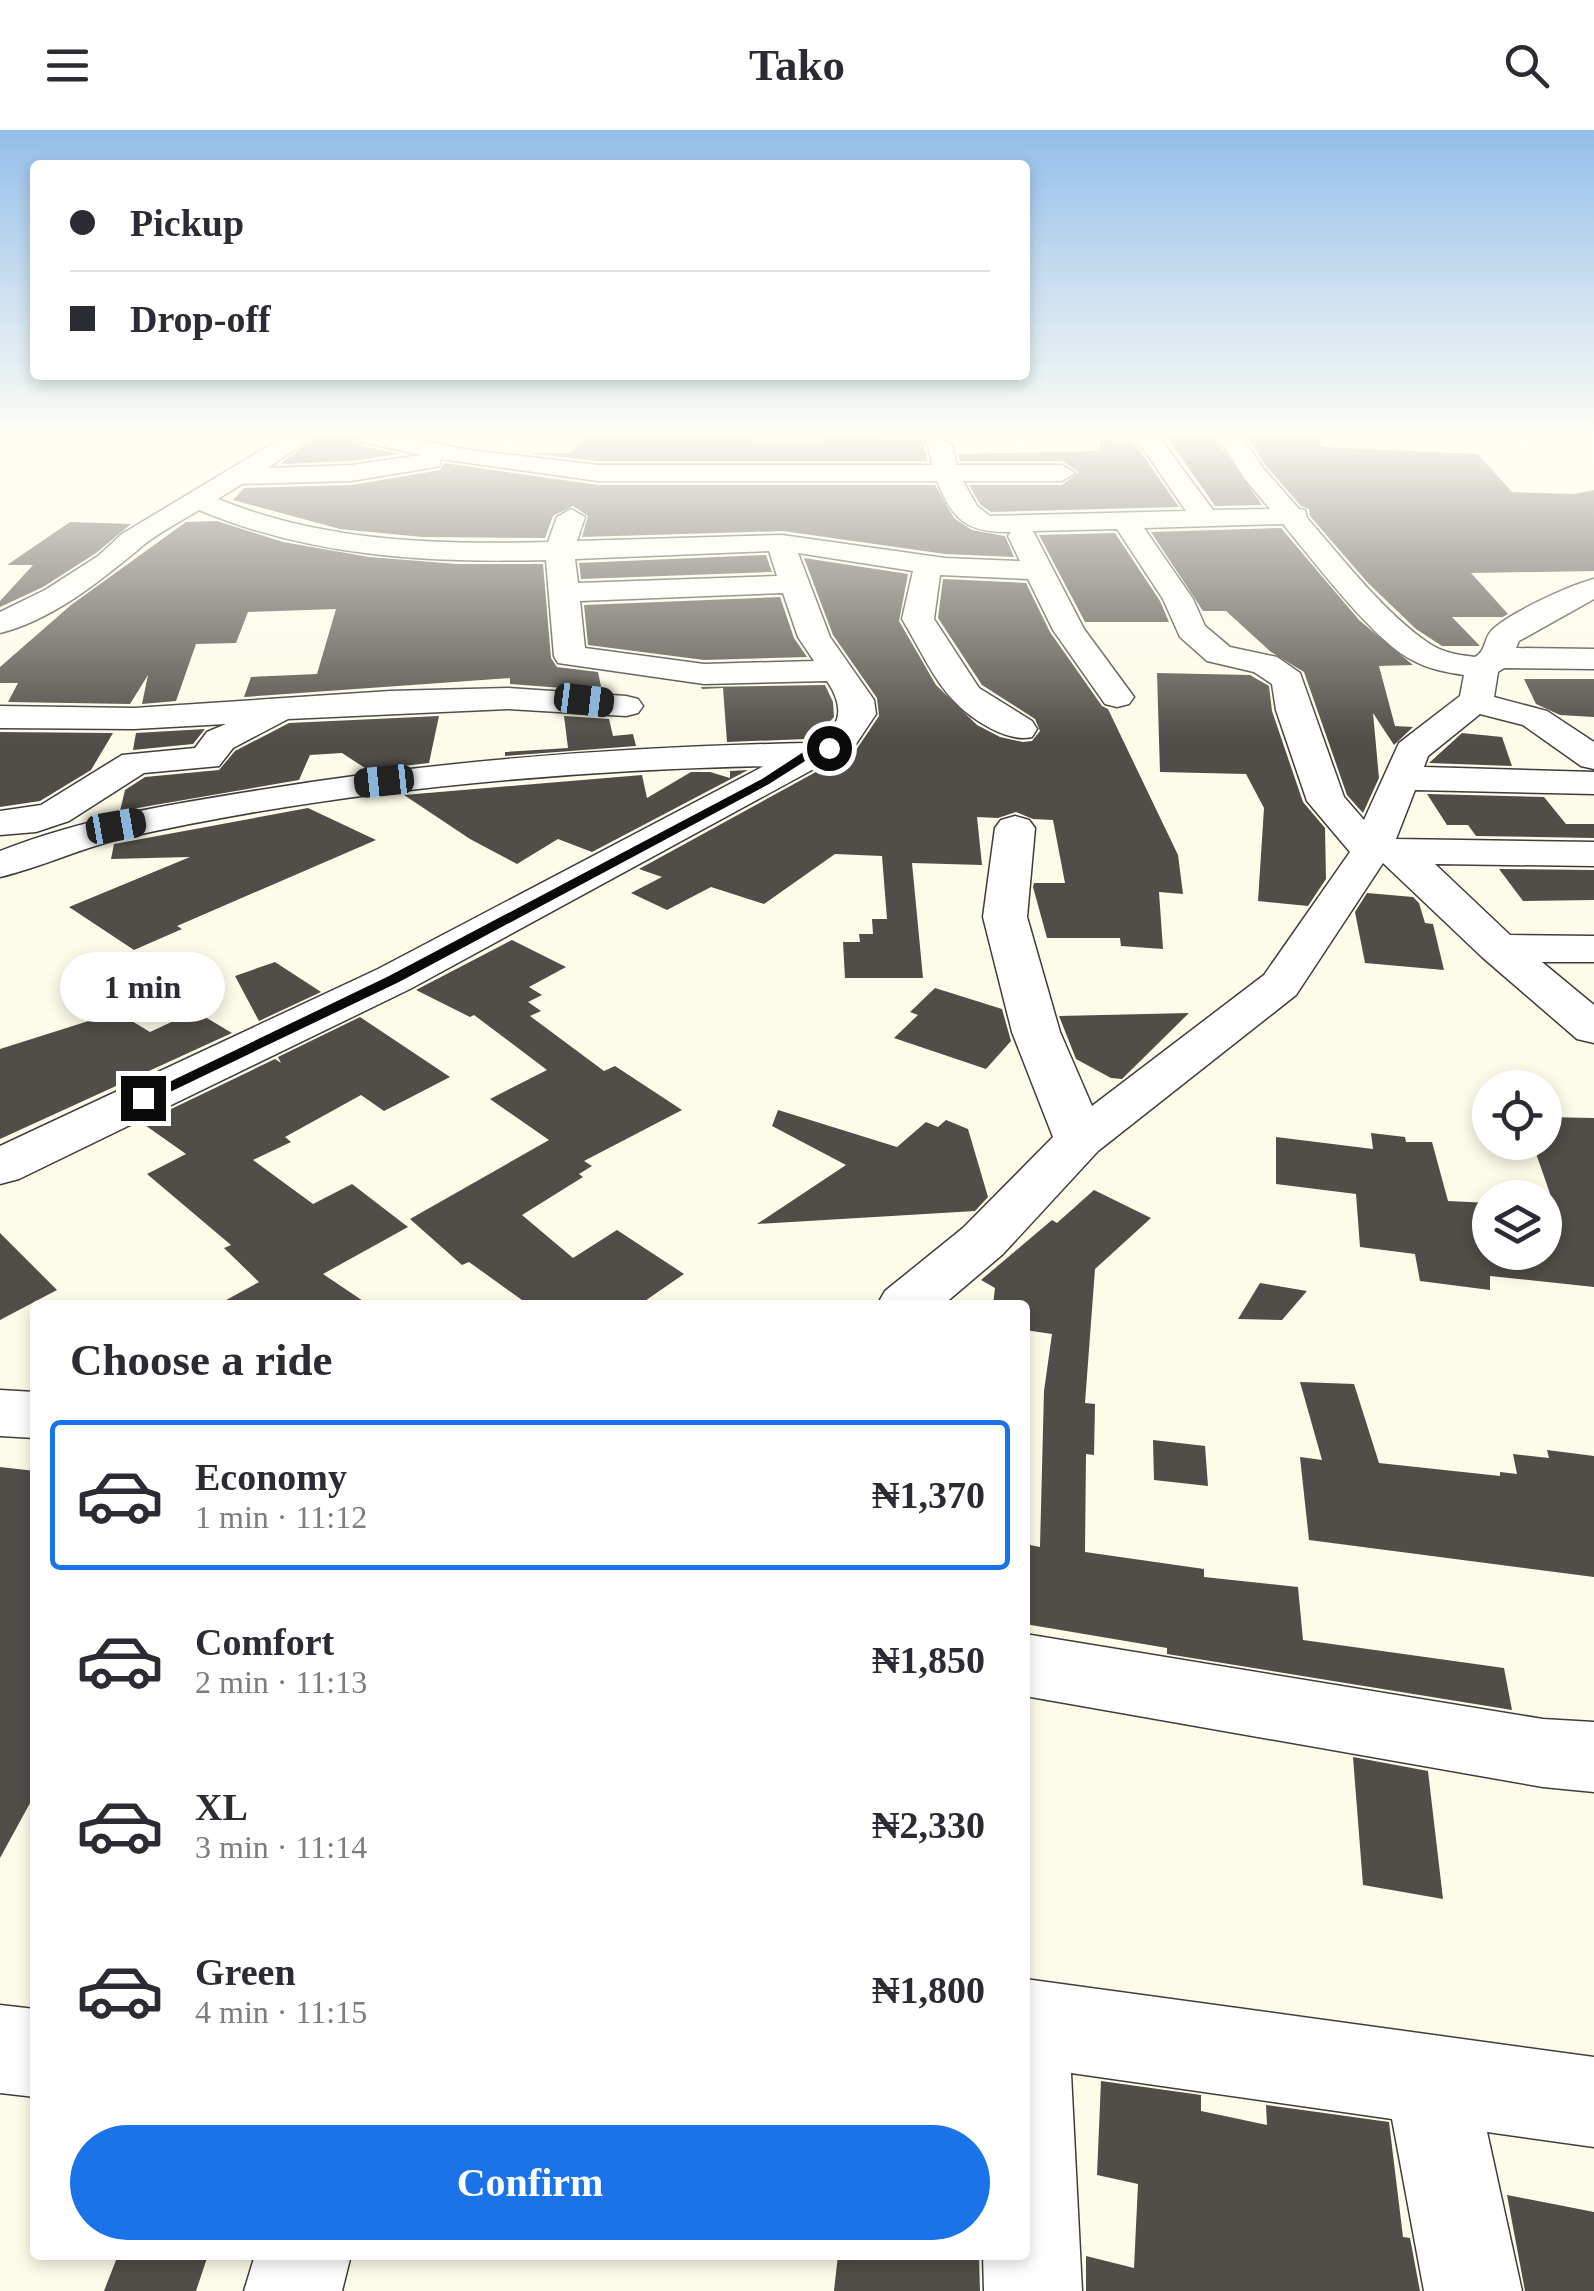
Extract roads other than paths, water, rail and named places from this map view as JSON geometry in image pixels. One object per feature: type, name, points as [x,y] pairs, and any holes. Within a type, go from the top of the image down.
[{"type":"street","points":[[0,624],[56,596],[108,562],[136,538]]},
{"type":"street","points":[[322,538],[436,550],[780,543],[855,550],[930,565],[1039,570]]},
{"type":"street","points":[[564,538],[560,550],[570,656],[680,756],[766,782]]},
{"type":"street","points":[[852,538],[855,550]]},
{"type":"street","points":[[1023,538],[1070,630],[1117,697]]},
{"type":"street","points":[[1123,538],[1178,599],[1192,630],[1219,654],[1265,664],[1288,680],[1294,710],[1326,801],[1594,1029]]},
{"type":"street","points":[[1313,538],[1361,597],[1418,651],[1484,676],[1535,718],[1594,758]]},
{"type":"street","points":[[0,866],[51,843],[98,830],[353,784],[680,756],[809,754],[829,748],[841,739],[858,714],[857,700],[814,637],[780,543]]},
{"type":"street","points":[[930,565],[922,583],[918,618],[966,695],[1020,728]]},
{"type":"street","points":[[566,592],[793,584]]},
{"type":"street","points":[[912,1300],[982,1241],[1080,1140],[1280,985],[1386,852],[1399,778],[1412,751],[1484,676],[1504,636],[1594,588]]},
{"type":"street","points":[[570,656],[704,674],[837,670]]},
{"type":"street","points":[[1484,676],[1594,659]]},
{"type":"street","points":[[0,717],[152,718],[467,696],[626,706]]},
{"type":"street","points":[[0,823],[36,820],[55,813],[135,764],[206,758],[220,740],[294,707]]},
{"type":"street","points":[[0,1167],[394,979],[766,782],[809,754]]},
{"type":"street","points":[[1399,778],[1594,783]]},
{"type":"street","points":[[1015,828],[1005,917],[1036,1032],[1080,1140]]},
{"type":"street","points":[[1386,852],[1594,854]]},
{"type":"street","points":[[1498,948],[1594,949]]},
{"type":"street","points":[[0,1413],[30,1415]]},
{"type":"street","points":[[1030,1666],[1544,1753],[1594,1758]]},
{"type":"street","points":[[1030,2024],[1594,2102]]},
{"type":"street","points":[[0,2049],[30,2052]]},
{"type":"street","points":[[1430,2079],[1474,2291]]},
{"type":"street","points":[[1030,2214],[1032,2291]]},
{"type":"street","points":[[293,2291],[302,2260]]}]
